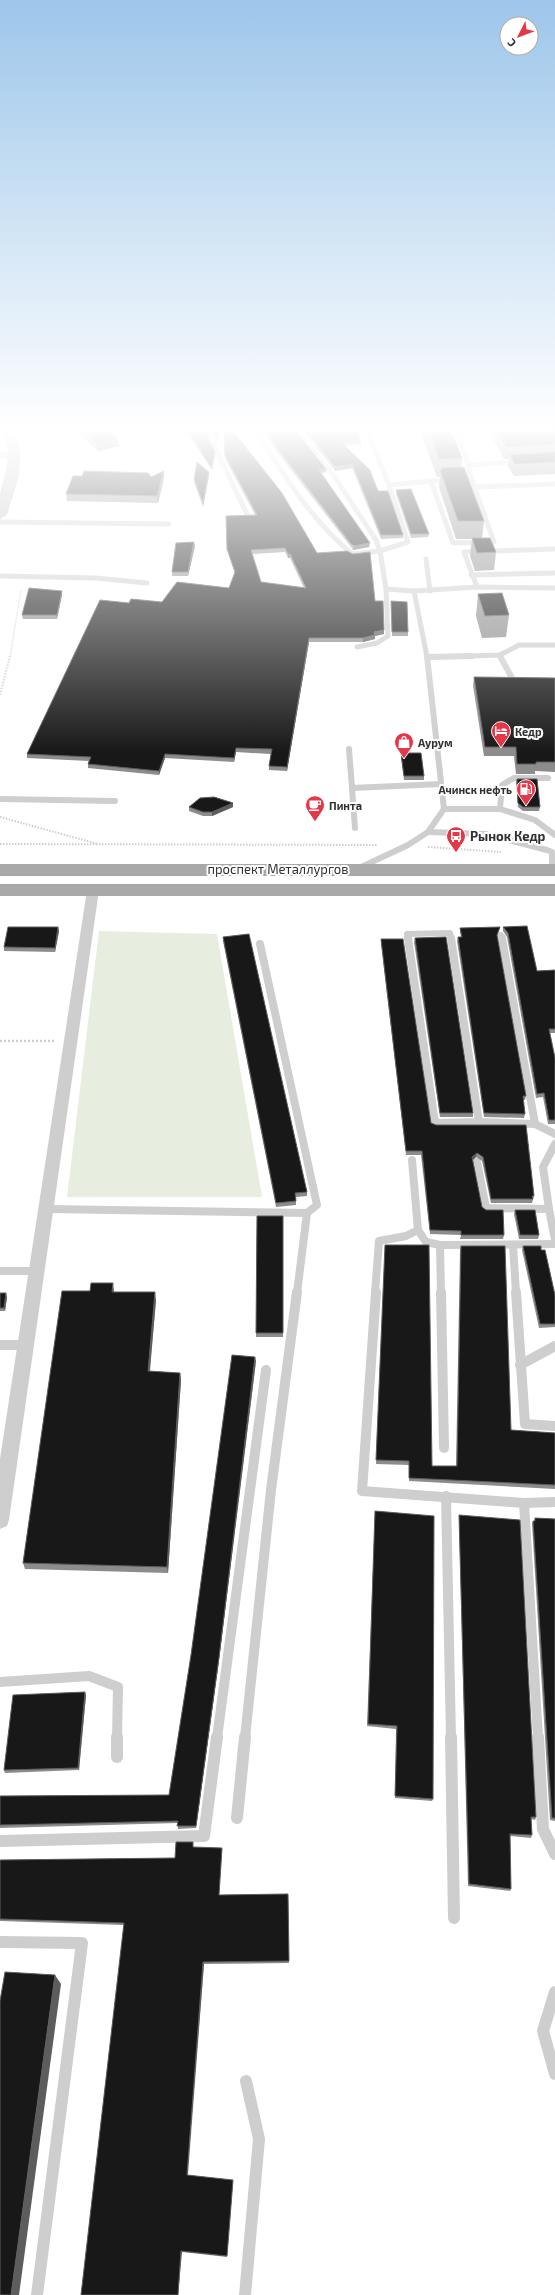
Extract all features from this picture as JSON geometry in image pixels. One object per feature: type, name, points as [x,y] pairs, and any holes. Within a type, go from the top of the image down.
[{"type":"main road","name":"проспект Металлургов","points":[[0,870],[356,869],[553,860]]},
{"type":"main road","name":"проспект Металлургов","points":[[0,890],[555,890]]},
{"type":"street","points":[[0,1520],[48,1209],[93,890]]},
{"type":"lane","points":[[334,538],[340,545],[352,554],[380,551],[408,542],[407,538]]},
{"type":"lane","points":[[357,647],[377,643],[388,636],[386,590],[380,551],[375,538]]},
{"type":"lane","points":[[451,538],[453,543],[494,542],[493,538]]},
{"type":"lane","points":[[477,587],[471,575],[464,552],[555,549]]},
{"type":"lane","points":[[426,559],[430,590]]},
{"type":"lane","points":[[471,575],[555,573]]},
{"type":"lane","points":[[0,576],[96,578],[147,583]]},
{"type":"lane","points":[[386,590],[414,591],[477,587],[555,588]]},
{"type":"lane","points":[[356,869],[408,845],[428,832],[444,809],[427,656],[414,591]]},
{"type":"lane","points":[[427,656],[500,655],[519,645],[555,644]]},
{"type":"lane","points":[[500,655],[512,678]]},
{"type":"lane","points":[[349,749],[354,828]]},
{"type":"lane","points":[[500,809],[502,785],[514,778],[548,778]]},
{"type":"lane","points":[[352,788],[441,784]]},
{"type":"lane","points":[[0,800],[114,801]]},
{"type":"lane","points":[[444,809],[500,809],[535,820],[555,835]]},
{"type":"lane","points":[[428,832],[485,834],[553,860]]},
{"type":"lane","points":[[479,1122],[450,934],[406,934],[435,1123],[479,1122],[535,1124],[555,1134]]},
{"type":"lane","points":[[501,935],[535,1124]]},
{"type":"lane","points":[[48,1209],[307,1213],[317,1205],[260,944]]},
{"type":"lane","points":[[555,1144],[543,1167],[555,1240]]},
{"type":"lane","points":[[412,1160],[418,1230],[426,1242],[440,1244],[513,1246],[555,1244]]},
{"type":"lane","points":[[477,1162],[486,1208],[549,1209]]},
{"type":"lane","points":[[237,1818],[271,1490],[307,1213]]},
{"type":"lane","points":[[418,1230],[406,1236],[379,1241],[362,1491],[446,1496],[524,1503],[555,1502]]},
{"type":"lane","points":[[440,1244],[444,1448]]},
{"type":"lane","points":[[513,1246],[525,1424],[555,1426]]},
{"type":"lane","points":[[0,1271],[38,1271]]},
{"type":"lane","points":[[0,1345],[26,1345]]},
{"type":"lane","points":[[520,1365],[555,1346]]},
{"type":"lane","points":[[0,1841],[204,1836],[266,1370]]},
{"type":"lane","points":[[446,1496],[454,1918]]},
{"type":"lane","points":[[524,1503],[543,1829],[555,1854]]},
{"type":"lane","points":[[0,1682],[89,1676],[118,1687],[118,1757]]},
{"type":"lane","points":[[0,1942],[82,1942],[37,2295]]},
{"type":"lane","points":[[555,1992],[543,2031],[555,2074]]},
{"type":"lane","points":[[245,2295],[259,2139],[246,2081]]},
{"type":"path","points":[[0,695],[14,646],[21,590]]},
{"type":"path","points":[[0,817],[102,845]]},
{"type":"path","points":[[0,844],[408,845],[507,853]]},
{"type":"path","points":[[0,1041],[71,1041]]},
{"type":"shaded area","points":[[99,931],[217,934],[262,1197],[67,1197]]},
{"type":"building","points":[[227,538],[308,538],[317,553],[347,551],[353,554],[370,552],[375,601],[383,601],[384,630],[374,632],[375,635],[363,638],[309,638],[287,767],[269,766],[272,749],[236,748],[234,758],[165,754],[159,771],[88,764],[91,757],[27,754],[100,600],[129,603],[131,599],[162,602],[177,582],[229,588],[235,572],[227,549]],"holes":[[[285,548],[288,554],[290,554],[306,588],[261,582],[251,550]]]},
{"type":"building","points":[[346,538],[367,538],[370,543],[354,546]]},
{"type":"building","points":[[472,538],[490,538],[496,552],[477,553]]},
{"type":"building","points":[[194,542],[188,572],[172,572],[176,543]]},
{"type":"building","points":[[29,588],[62,591],[57,615],[22,615]]},
{"type":"building","points":[[502,593],[509,615],[485,616],[478,594]]},
{"type":"building","points":[[391,601],[407,602],[408,632],[392,632]]},
{"type":"building","points":[[474,677],[555,678],[555,762],[517,764],[516,747],[485,747]]},
{"type":"building","points":[[401,753],[421,753],[424,776],[404,776]]},
{"type":"building","points":[[517,779],[537,779],[540,807],[523,807],[518,803]]},
{"type":"building","points":[[214,797],[233,803],[212,812],[203,812],[189,807],[200,798]]},
{"type":"building","points":[[527,926],[537,971],[555,970],[555,1029],[549,1029],[555,1058],[555,1120],[549,1120],[544,1093],[537,1094],[508,933],[503,927]]},
{"type":"building","points":[[8,927],[58,927],[55,948],[4,947]]},
{"type":"building","points":[[500,927],[497,935],[526,1096],[523,1096],[525,1114],[484,1113],[458,937],[462,937],[460,928]]},
{"type":"building","points":[[249,934],[307,1192],[295,1193],[296,1201],[276,1203],[223,937]]},
{"type":"building","points":[[446,937],[473,1113],[440,1113],[415,938]]},
{"type":"building","points":[[381,939],[403,939],[431,1123],[436,1125],[526,1125],[534,1196],[532,1196],[533,1199],[491,1199],[483,1157],[477,1153],[472,1157],[482,1207],[486,1210],[503,1210],[504,1235],[461,1235],[461,1231],[430,1230],[422,1151],[406,1151]]},
{"type":"building","points":[[515,1210],[535,1210],[539,1235],[520,1235]]},
{"type":"building","points":[[257,1216],[283,1216],[283,1333],[256,1333]]},
{"type":"building","points":[[385,1245],[429,1245],[432,1466],[457,1466],[461,1246],[505,1246],[511,1430],[555,1433],[555,1485],[409,1478],[409,1461],[376,1460]]},
{"type":"building","points":[[523,1246],[541,1246],[541,1250],[545,1250],[555,1295],[555,1324],[540,1324]]},
{"type":"building","points":[[91,1283],[113,1283],[112,1292],[155,1292],[148,1371],[180,1373],[167,1567],[23,1563],[62,1291],[90,1291]]},
{"type":"building","points":[[0,1293],[6,1293],[4,1308],[0,1308]]},
{"type":"building","points":[[232,1355],[255,1357],[219,1657],[196,1826],[177,1826],[178,1821],[0,1825],[0,1796],[169,1795],[191,1655]]},
{"type":"building","points":[[375,1511],[434,1516],[433,1799],[395,1796],[397,1726],[368,1724]]},
{"type":"building","points":[[459,1515],[520,1520],[536,1817],[531,1817],[532,1835],[510,1834],[511,1889],[469,1884]]},
{"type":"building","points":[[535,1518],[555,1519],[555,1818],[552,1818],[533,1521],[535,1521]]},
{"type":"building","points":[[85,1692],[78,1768],[4,1770],[13,1695]]},
{"type":"building","points":[[176,1842],[193,1842],[193,1847],[222,1848],[219,1895],[288,1894],[289,1961],[203,1962],[187,2175],[233,2180],[227,2256],[181,2251],[178,2295],[81,2295],[124,1923],[0,1919],[0,1860],[175,1858]]},
{"type":"building","points":[[5,1972],[55,1975],[11,2295],[0,2295],[0,2001]]},
{"type":"place","name":"Кедр","points":[[501,748]]},
{"type":"place","name":"Аурум","points":[[404,759]]},
{"type":"place","name":"Ачинск нефть","points":[[526,806]]},
{"type":"place","name":"Пинта","points":[[315,822]]},
{"type":"place","name":"Рынок Кедр","points":[[456,853]]}]
